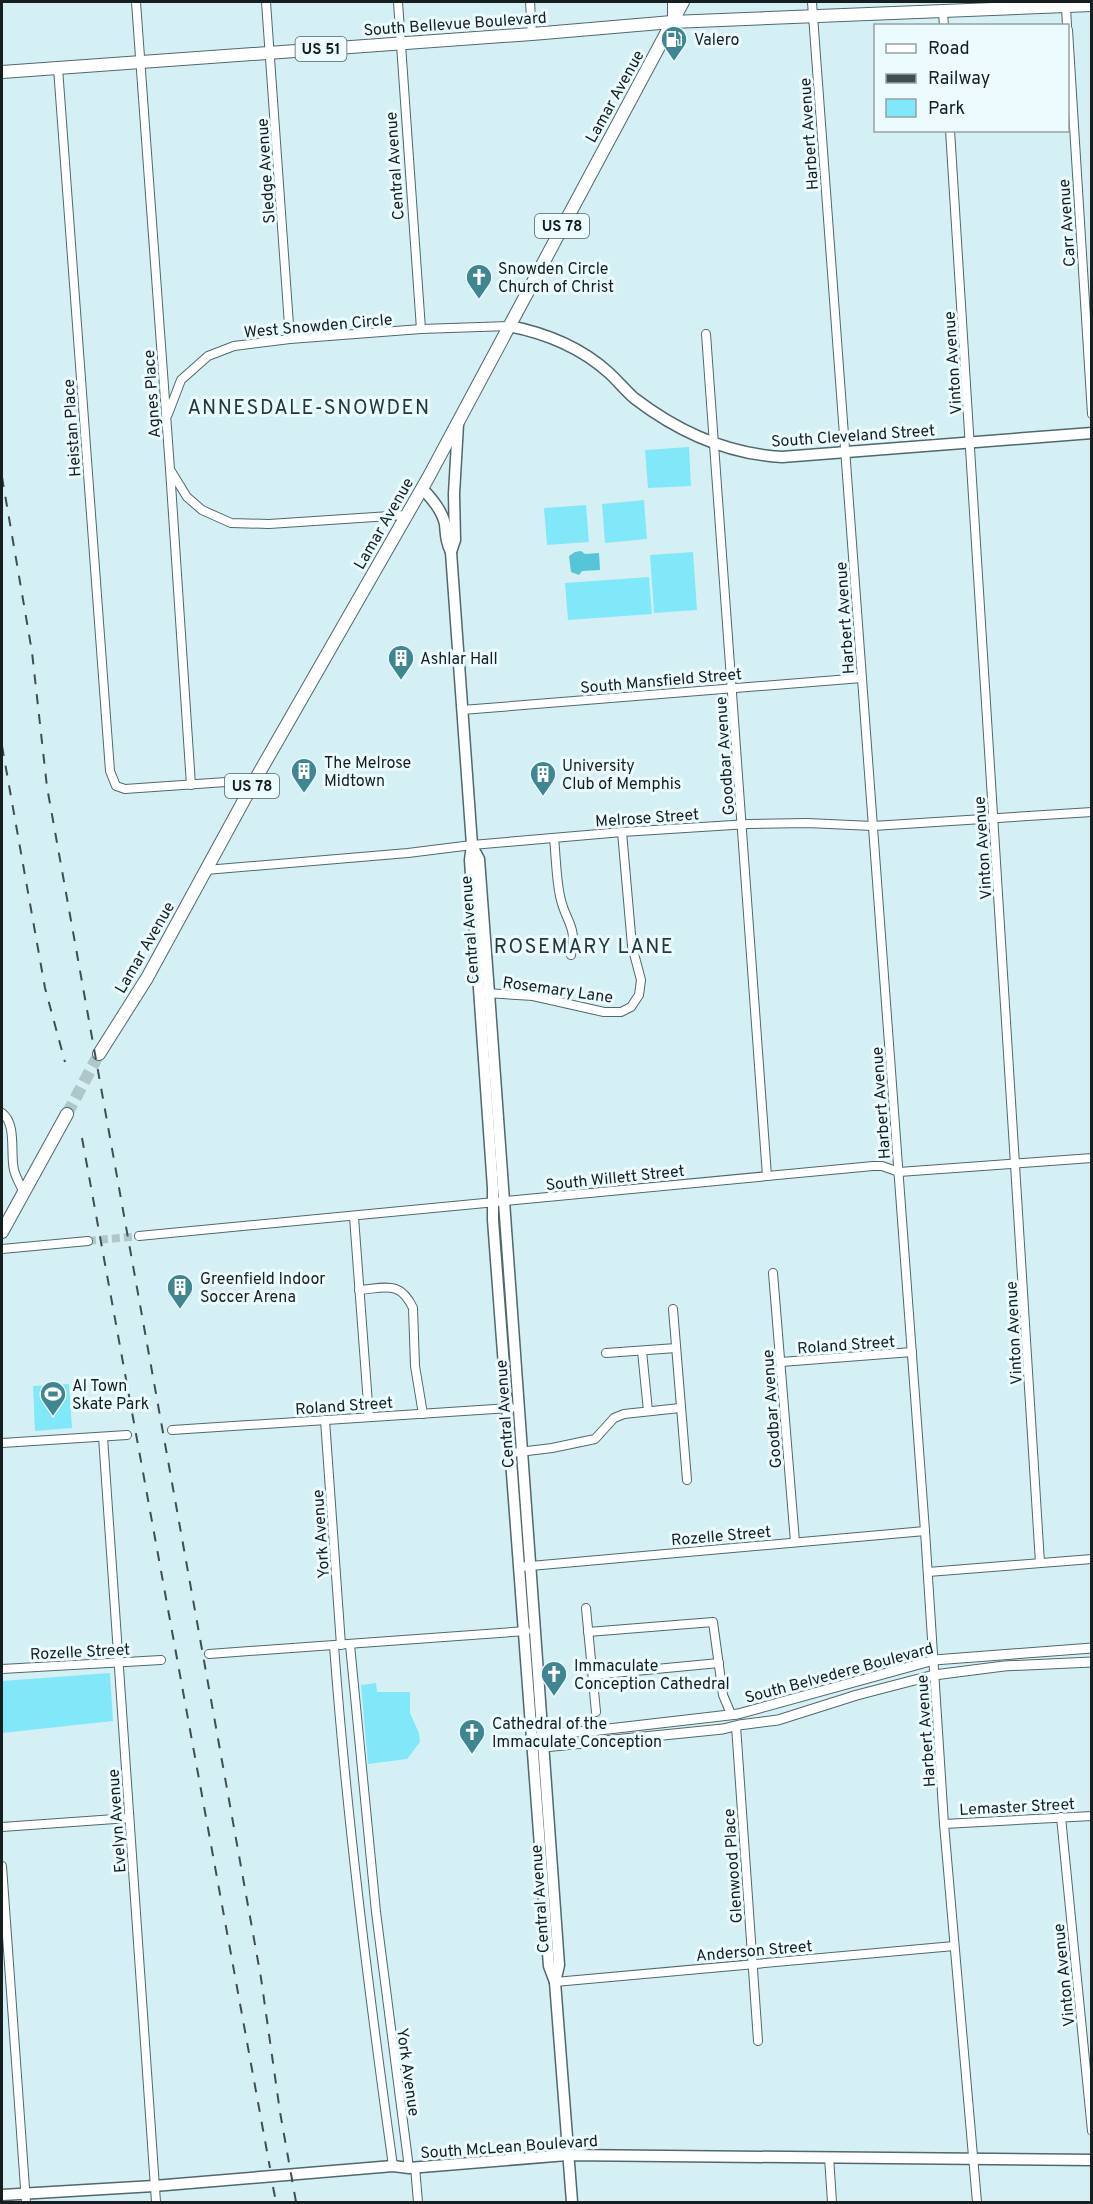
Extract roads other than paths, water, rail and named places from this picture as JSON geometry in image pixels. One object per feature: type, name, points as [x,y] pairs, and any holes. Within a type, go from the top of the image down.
[{"type":"main road","name":"Lamar Avenue","points":[[99,1054],[147,978],[255,780],[422,488],[682,2]]},
{"type":"main road","name":"South Bellevue Boulevard","points":[[2,72],[672,22],[943,12],[1047,5],[1066,7],[1092,5]]},
{"type":"main road","name":"South Cleveland Street","points":[[509,326],[538,332],[575,348],[607,370],[633,397],[672,423],[715,445],[772,457],[1092,433]]},
{"type":"main road","name":"Central Avenue","points":[[458,421],[454,494],[455,540],[451,552],[472,845],[479,859],[484,992],[498,1202],[538,1745],[559,1965],[555,1982],[572,2202]]},
{"type":"main road","name":"Central Avenue","points":[[422,488],[437,506],[445,522],[445,541],[451,552]]},
{"type":"main road","points":[[2,1232],[67,1114]]},
{"type":"main road","name":"Central Avenue","points":[[529,1631],[542,1734],[538,1745]]},
{"type":"main road","name":"South McLean Boulevard","points":[[2,2195],[26,2198],[393,2166],[412,2167],[567,2155],[973,2157],[1092,2160]]},
{"type":"street","name":"Agnes Place","points":[[135,2],[191,785]]},
{"type":"street","name":"Sledge Avenue","points":[[266,2],[290,339]]},
{"type":"street","name":"Central Avenue","points":[[398,2],[421,329]]},
{"type":"street","points":[[530,2],[532,34]]},
{"type":"street","points":[[672,2],[672,22]]},
{"type":"street","name":"Harbert Avenue","points":[[812,2],[926,1531],[944,1824],[977,2202]]},
{"type":"street","points":[[1066,7],[1067,24]]},
{"type":"street","points":[[943,12],[944,24]]},
{"type":"street","name":"Carr Avenue","points":[[1069,46],[1092,414]]},
{"type":"street","name":"Heistan Place","points":[[58,68],[110,771],[116,786],[125,789],[191,785]]},
{"type":"street","name":"Vinton Avenue","points":[[950,132],[1017,1165],[1040,1563]]},
{"type":"street","name":"West Snowden Circle","points":[[166,418],[181,381],[208,356],[234,346],[290,339],[421,329],[509,326]]},
{"type":"street","name":"Goodbar Avenue","points":[[706,334],[767,1176]]},
{"type":"street","points":[[170,469],[187,497],[202,510],[231,523],[269,524],[405,515]]},
{"type":"street","name":"South Mansfield Street","points":[[462,710],[862,678]]},
{"type":"street","points":[[191,785],[255,780]]},
{"type":"street","name":"Melrose Street","points":[[206,870],[621,832],[742,824],[807,823],[873,826],[1092,812]]},
{"type":"street","name":"Rosemary Lane","points":[[484,992],[533,996],[604,1012],[621,1012],[631,1007],[639,995],[640,980],[632,946],[621,832]]},
{"type":"street","points":[[554,838],[560,897],[575,940],[571,956]]},
{"type":"street","points":[[4,1115],[14,1171],[24,1193]]},
{"type":"street","name":"South Willett Street","points":[[140,1236],[873,1166],[882,1166],[899,1172],[1092,1158]]},
{"type":"street","points":[[354,1217],[369,1417]]},
{"type":"street","points":[[2,1249],[88,1241]]},
{"type":"street","name":"Goodbar Avenue","points":[[773,1274],[795,1542]]},
{"type":"street","points":[[359,1290],[390,1286],[405,1295],[413,1308],[415,1366],[423,1414]]},
{"type":"street","points":[[673,1309],[687,1480]]},
{"type":"street","points":[[606,1353],[676,1348]]},
{"type":"street","points":[[642,1350],[648,1411]]},
{"type":"street","name":"Roland Street","points":[[781,1362],[912,1352]]},
{"type":"street","name":"Roland Street","points":[[172,1430],[513,1408]]},
{"type":"street","points":[[516,1453],[595,1438],[614,1418],[624,1414],[680,1408]]},
{"type":"street","name":"York Avenue","points":[[325,1420],[342,1645],[348,1806],[393,2166]]},
{"type":"street","points":[[2,1443],[127,1435]]},
{"type":"street","name":"Evelyn Avenue","points":[[103,1437],[156,2202]]},
{"type":"street","name":"Rozelle Street","points":[[524,1566],[926,1531]]},
{"type":"street","points":[[928,1572],[1092,1559]]},
{"type":"street","points":[[586,1608],[596,1712]]},
{"type":"street","points":[[588,1632],[713,1622],[723,1695],[733,1715]]},
{"type":"street","points":[[209,1654],[529,1631]]},
{"type":"street","name":"York Avenue","points":[[342,1645],[364,1805],[388,2016],[418,2202]]},
{"type":"street","name":"South Belvedere Boulevard","points":[[542,1734],[733,1715],[934,1660],[1092,1648]]},
{"type":"street","name":"Rozelle Street","points":[[2,1669],[161,1660]]},
{"type":"street","name":"South Belvedere Boulevard","points":[[538,1745],[707,1731],[778,1720],[857,1695],[934,1675],[1004,1666],[1092,1662]]},
{"type":"street","points":[[593,1675],[719,1663]]},
{"type":"street","name":"South Belvedere Boulevard","points":[[733,1715],[728,1721],[736,1726]]},
{"type":"street","name":"Glenwood Place","points":[[736,1726],[758,2041]]},
{"type":"street","points":[[348,1806],[364,1805]]},
{"type":"street","name":"Lemaster Street","points":[[944,1824],[1092,1815]]},
{"type":"street","name":"Vinton Avenue","points":[[1060,1817],[1092,2131]]},
{"type":"street","points":[[2,1827],[129,1818]]},
{"type":"street","points":[[2,1866],[26,2198]]},
{"type":"street","points":[[360,1915],[376,1912]]},
{"type":"street","name":"Anderson Street","points":[[555,1982],[954,1946]]},
{"type":"street","name":"York Avenue","points":[[373,2018],[388,2016]]},
{"type":"street","points":[[829,2157],[832,2202]]},
{"type":"tunnel","points":[[67,1114],[99,1054]]},
{"type":"tunnel","points":[[88,1241],[139,1236]]},
{"type":"railway","points":[[2,477],[32,652],[47,787],[261,1978],[280,2112],[296,2202]]},
{"type":"railway","points":[[2,746],[45,988],[65,1062]]},
{"type":"railway","points":[[82,1138],[270,2168]]},
{"type":"railway","points":[[273,2187],[276,2202]]},
{"type":"place","name":"Valero","points":[[674,62]]},
{"type":"place","name":"Snowden Circle Church of Christ","points":[[479,300]]},
{"type":"place","name":"Ashlar Hall","points":[[401,681]]},
{"type":"place","name":"The Melrose Midtown","points":[[304,794]]},
{"type":"place","name":"University Club of Memphis","points":[[543,797]]},
{"type":"place","name":"Greenfield Indoor Soccer Arena","points":[[180,1310]]},
{"type":"place","name":"Al Town Skate Park","points":[[53,1417]]},
{"type":"place","name":"Immaculate Conception Cathedral","points":[[554,1697]]},
{"type":"place","name":"Cathedral of the Immaculate Conception","points":[[472,1755]]},
{"type":"district","name":"ANNESDALE-SNOWDEN","points":[[309,407]]},
{"type":"district","name":"ROSEMARY LANE","points":[[584,946]]}]
